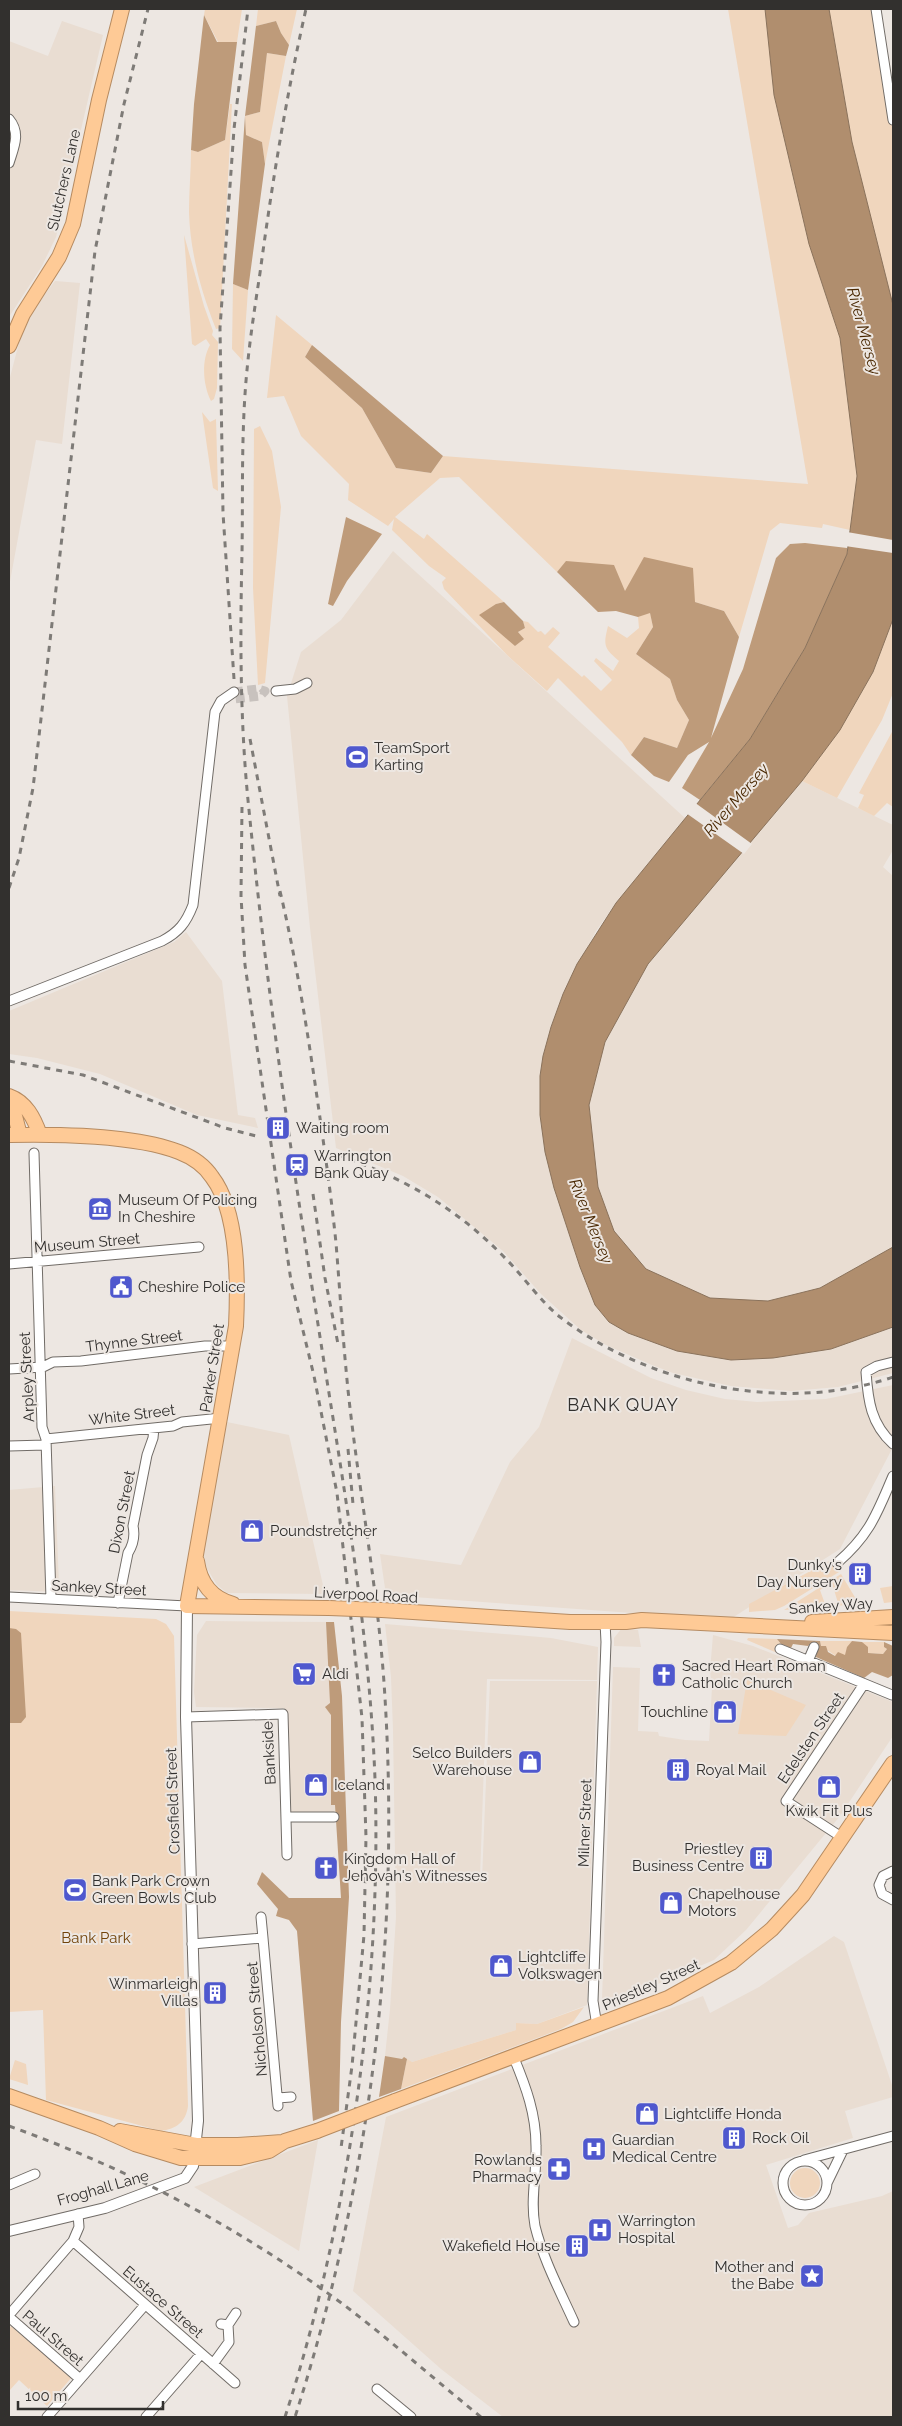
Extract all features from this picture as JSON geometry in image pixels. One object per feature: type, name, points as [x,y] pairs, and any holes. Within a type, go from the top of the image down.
[{"type":"highway","name":"Slutchers Lane","points":[[9,346],[23,314],[59,257],[73,224],[99,100],[122,9]]},
{"type":"highway","points":[[9,1096],[18,1099],[24,1105],[40,1135]]},
{"type":"highway","points":[[9,1108],[15,1116],[14,1135]]},
{"type":"highway","name":"Parker Street","points":[[14,1135],[101,1138],[164,1147],[182,1153],[200,1164],[212,1176],[220,1192],[232,1238],[236,1286],[233,1346],[187,1606]]},
{"type":"highway","points":[[196,1555],[202,1582],[213,1595],[231,1604],[244,1607]]},
{"type":"highway","name":"Liverpool Road","points":[[187,1606],[329,1608],[543,1620],[604,1622],[642,1620],[731,1625]]},
{"type":"highway","name":"Liverpool Road","points":[[543,1620],[576,1613],[627,1615],[642,1620]]},
{"type":"highway","name":"Sankey Way","points":[[771,1627],[835,1620],[893,1618]]},
{"type":"highway","name":"Sankey Way","points":[[731,1625],[893,1633]]},
{"type":"highway","name":"Priestley Street","points":[[285,2142],[514,2058],[675,1995],[731,1963],[761,1940],[792,1908],[843,1838],[893,1763]]},
{"type":"highway","points":[[9,2096],[99,2128],[153,2150],[195,2160],[240,2158],[269,2151],[285,2142]]},
{"type":"highway","points":[[99,2128],[196,2145],[285,2142]]},
{"type":"street","points":[[876,9],[893,120]]},
{"type":"street","points":[[9,119],[15,126],[16,139],[9,163]]},
{"type":"street","points":[[276,691],[295,689],[307,683]]},
{"type":"street","points":[[9,1001],[162,941],[175,934],[186,923],[193,906],[214,712],[221,701],[232,696]]},
{"type":"street","name":"Arpley Street","points":[[34,1153],[38,1261],[36,1277],[42,1427],[46,1442],[51,1599]]},
{"type":"street","name":"Museum Street","points":[[9,1264],[199,1246]]},
{"type":"street","name":"Thynne Street","points":[[9,1369],[40,1367],[53,1362],[81,1361],[205,1346],[233,1346]]},
{"type":"street","points":[[893,1362],[877,1366],[866,1372],[874,1419],[880,1433],[893,1444]]},
{"type":"street","name":"White Street","points":[[9,1446],[221,1418]]},
{"type":"street","name":"Dixon Street","points":[[118,1603],[154,1428]]},
{"type":"street","points":[[837,1563],[862,1539],[871,1527],[893,1476]]},
{"type":"street","name":"Sankey Street","points":[[9,1597],[187,1606]]},
{"type":"street","name":"Crosfield Street","points":[[187,1606],[186,1717],[197,2095],[196,2145]]},
{"type":"street","name":"Milner Street","points":[[597,2026],[593,1991],[606,1642],[604,1622]]},
{"type":"street","points":[[808,1661],[814,1647]]},
{"type":"street","points":[[780,1649],[892,1695]]},
{"type":"street","points":[[880,1690],[884,1680]]},
{"type":"street","name":"Edelsten Street","points":[[843,1838],[786,1801],[864,1684]]},
{"type":"street","name":"Bankside","points":[[186,1717],[283,1714],[287,1855]]},
{"type":"street","points":[[286,1817],[334,1817]]},
{"type":"street","points":[[893,1870],[883,1876],[879,1885],[882,1894],[893,1900]]},
{"type":"street","name":"Nicholson Street","points":[[261,1917],[278,2102],[291,2097]]},
{"type":"street","points":[[192,1944],[263,1938]]},
{"type":"street","points":[[514,2058],[534,2115],[536,2146],[535,2225],[544,2255],[574,2322]]},
{"type":"street","points":[[842,2150],[822,2197],[810,2204],[796,2203],[790,2199],[783,2186],[783,2179],[789,2167],[802,2160],[833,2150],[842,2150],[893,2136]]},
{"type":"street","points":[[195,2160],[196,2145]]},
{"type":"street","name":"Froghall Lane","points":[[9,2230],[106,2208],[176,2183],[191,2172],[195,2160]]},
{"type":"street","points":[[802,2160],[817,2164],[826,2176],[827,2183]]},
{"type":"street","points":[[9,2185],[35,2174]]},
{"type":"street","points":[[9,2316],[73,2241],[79,2227],[78,2214]]},
{"type":"street","name":"Eustace Street","points":[[73,2241],[235,2384]]},
{"type":"street","points":[[48,2417],[145,2305]]},
{"type":"street","points":[[213,2364],[229,2342],[224,2324],[236,2313]]},
{"type":"street","name":"Paul Street","points":[[9,2316],[80,2379]]},
{"type":"street","points":[[146,2417],[201,2354]]},
{"type":"street","points":[[377,2389],[411,2417]]},
{"type":"shaded area","points":[[204,15],[217,42],[237,42],[225,140],[198,152],[191,150]]},
{"type":"shaded area","points":[[62,21],[103,35],[56,237],[42,266],[9,317],[9,41],[48,56]]},
{"type":"shaded area","points":[[276,21],[289,45],[286,56],[267,53],[260,112],[245,116],[256,26]]},
{"type":"shaded area","points":[[245,116],[246,135],[262,142],[265,164],[248,290],[233,284]]},
{"type":"shaded area","points":[[55,281],[80,283],[62,444],[36,440],[9,587],[9,381],[25,320]]},
{"type":"shaded area","points":[[312,345],[443,456],[431,473],[396,468],[362,408],[305,357]]},
{"type":"shaded area","points":[[346,517],[382,534],[347,581],[333,606],[328,604]]},
{"type":"shaded area","points":[[805,543],[847,548],[847,554],[805,648],[750,739],[700,800],[682,788],[709,742],[688,755],[669,782],[654,776],[631,755],[644,737],[677,748],[689,720],[677,700],[670,679],[636,654],[653,627],[650,613],[638,617],[616,611],[598,612],[557,572],[566,561],[614,565],[625,591],[644,557],[693,568],[695,602],[724,611],[739,637],[711,738],[743,669],[776,558],[790,544]]},
{"type":"shaded area","points":[[393,551],[685,818],[616,903],[596,931],[563,994],[551,1026],[543,1056],[540,1076],[540,1115],[545,1152],[580,1267],[595,1305],[609,1322],[628,1333],[677,1351],[731,1360],[773,1358],[831,1349],[893,1327],[893,1373],[838,1387],[791,1391],[731,1386],[673,1373],[652,1365],[606,1345],[581,1330],[541,1294],[503,1251],[438,1197],[403,1176],[336,1148],[310,928],[287,696],[301,652],[341,620]]},
{"type":"shaded area","points":[[504,602],[523,621],[525,628],[518,632],[524,639],[515,646],[479,615],[496,604]]},
{"type":"shaded area","points":[[802,781],[893,825],[893,850],[883,867],[893,876],[893,1247],[820,1288],[768,1301],[710,1298],[646,1269],[614,1231],[598,1187],[589,1105],[605,1042],[648,964]]},
{"type":"shaded area","points":[[186,932],[222,981],[238,1115],[255,1118],[258,1128],[197,1115],[100,1074],[37,1058],[9,1054],[9,1011],[174,942]]},
{"type":"shaded area","points":[[572,1338],[651,1378],[686,1390],[725,1399],[757,1402],[826,1399],[893,1385],[893,1447],[840,1549],[729,1620],[386,1595],[380,1554],[461,1565],[510,1462],[539,1427]]},
{"type":"shaded area","points":[[222,1421],[289,1435],[325,1594],[227,1593],[217,1585],[203,1562],[199,1540]]},
{"type":"shaded area","points":[[55,1486],[59,1585],[62,1588],[59,1592],[9,1590],[9,1490]]},
{"type":"shaded area","points":[[206,1621],[330,1622],[339,1813],[284,1814],[284,1708],[196,1707],[194,1692],[197,1635]]},
{"type":"shaded area","points":[[326,1622],[334,1622],[342,1696],[349,1897],[341,2022],[339,2111],[313,2121],[297,1931],[289,1920],[276,1916],[278,1909],[257,1884],[262,1872],[289,1898],[341,1898],[335,1805],[331,1805],[331,1715],[325,1707],[330,1703]]},
{"type":"shaded area","points":[[385,1624],[551,1638],[598,1647],[597,1680],[487,1679],[480,1877],[412,1879],[482,1880],[490,1681],[597,1681],[587,2005],[537,2024],[516,2023],[516,2030],[412,2062],[385,2056],[396,1917],[393,1730],[391,1677]]},
{"type":"shaded area","points":[[9,1628],[16,1629],[21,1633],[26,1717],[21,1723],[9,1723]]},
{"type":"shaded area","points":[[622,1628],[638,1630],[641,1647],[614,1646],[614,1638]]},
{"type":"shaded area","points":[[713,1635],[753,1646],[893,1702],[893,1736],[840,1816],[746,1930],[714,1960],[606,2006],[602,2000],[613,1667],[640,1668],[638,1731],[658,1732],[659,1736],[685,1740],[709,1741],[712,1687],[710,1671]]},
{"type":"shaded area","points":[[777,1639],[820,1641],[821,1646],[826,1646],[828,1652],[835,1656],[838,1652],[845,1655],[847,1647],[852,1641],[862,1642],[868,1647],[868,1653],[883,1654],[887,1649],[884,1647],[884,1642],[893,1646],[893,1675],[888,1678],[872,1672],[864,1678],[816,1657],[817,1647],[810,1644],[808,1646],[793,1644],[791,1648],[781,1644]]},
{"type":"shaded area","points":[[834,1936],[844,1942],[893,2088],[893,2097],[845,2111],[853,2138],[766,2165],[788,2228],[798,2225],[809,2213],[882,2196],[893,2191],[893,2417],[503,2417],[441,2369],[353,2291],[386,2117],[703,1996],[710,2013],[759,1987]]},
{"type":"shaded area","points":[[385,2056],[402,2059],[404,2057],[407,2059],[401,2089],[379,2097]]},
{"type":"shaded area","points":[[318,2140],[299,2251],[194,2187]]},
{"type":"green space","points":[[205,9],[242,9],[237,42],[218,42],[204,15]]},
{"type":"green space","points":[[258,9],[297,9],[289,45],[276,21],[256,26]]},
{"type":"green space","points":[[728,9],[765,9],[774,95],[809,244],[840,338],[857,476],[850,530],[823,524],[822,528],[780,523],[770,531],[739,637],[724,611],[695,602],[625,592],[567,561],[557,572],[459,477],[440,478],[395,517],[424,539],[427,534],[504,602],[496,604],[515,646],[523,639],[518,632],[525,628],[523,621],[528,622],[538,632],[541,631],[545,635],[553,627],[560,633],[548,647],[601,691],[612,680],[594,661],[596,658],[613,671],[619,661],[610,653],[606,646],[608,626],[627,638],[639,628],[638,617],[650,612],[653,627],[636,654],[670,679],[677,700],[689,720],[677,748],[644,737],[631,755],[622,742],[558,678],[547,691],[507,655],[444,589],[442,582],[446,578],[429,566],[392,530],[394,519],[388,526],[348,500],[349,484],[301,436],[284,396],[267,398],[276,315],[312,345],[305,357],[362,408],[396,468],[431,473],[443,456],[808,484]]},
{"type":"green space","points":[[829,9],[876,9],[893,120],[893,305],[852,142]]},
{"type":"green space","points":[[267,53],[286,56],[265,164],[262,142],[246,135],[245,116],[260,112]]},
{"type":"green space","points":[[230,104],[232,104],[220,328],[216,329],[201,286],[192,242],[189,212],[191,150],[198,152],[225,140]]},
{"type":"green space","points":[[184,235],[213,331],[212,335],[218,342],[217,388],[214,399],[211,401],[206,388],[204,373],[205,358],[210,345],[206,339],[195,346],[192,344]]},
{"type":"green space","points":[[233,284],[248,290],[243,361],[232,349]]},
{"type":"green space","points":[[202,412],[210,422],[216,419],[218,491],[213,488]]},
{"type":"green space","points":[[260,426],[272,451],[281,507],[265,683],[258,685],[253,588],[254,429]]},
{"type":"green space","points":[[893,619],[893,693],[882,720],[837,798],[802,781],[840,730],[873,672]]},
{"type":"green space","points":[[893,730],[893,807],[887,803],[874,816],[858,808],[864,795],[859,793]]},
{"type":"green space","points":[[831,1560],[839,1572],[775,1610],[749,1612],[749,1604]]},
{"type":"green space","points":[[841,1574],[859,1604],[784,1610]],"holes":[[[832,1583],[838,1603],[825,1604],[820,1590]]]},
{"type":"green space","points":[[893,1586],[893,1602],[884,1603],[880,1588]]},
{"type":"green space","name":"Bank Park","points":[[9,1611],[156,1619],[166,1624],[174,1636],[188,2106],[183,2120],[176,2126],[166,2130],[161,2131],[46,2100],[43,2010],[9,2012]]},
{"type":"green space","points":[[748,1638],[777,1639],[781,1644],[775,1652],[747,1640]]},
{"type":"green space","points":[[820,1641],[852,1641],[846,1655],[836,1656],[821,1646]]},
{"type":"green space","points":[[862,1642],[884,1642],[884,1647],[887,1649],[883,1654],[868,1653]]},
{"type":"green space","points":[[747,1680],[806,1705],[786,1736],[738,1734]]},
{"type":"green space","points":[[584,2007],[573,2022],[561,2029],[401,2089],[407,2059],[412,2062],[516,2030],[516,2023],[537,2024]]},
{"type":"green space","points":[[15,2060],[26,2064],[28,2085],[9,2079]]},
{"type":"green space","points":[[805,2168],[816,2172],[820,2183],[816,2194],[805,2198],[794,2194],[790,2183],[794,2172]]},
{"type":"green space","points":[[11,2326],[72,2377],[47,2406],[19,2380],[9,2391],[9,2329]]},
{"type":"water","name":"River Mersey","points":[[765,9],[829,9],[852,142],[893,305],[893,619],[873,672],[840,730],[802,781],[648,964],[605,1042],[589,1105],[598,1187],[614,1231],[646,1269],[710,1298],[768,1301],[820,1288],[893,1247],[893,1327],[831,1349],[773,1358],[731,1360],[677,1351],[628,1333],[609,1322],[595,1305],[580,1267],[554,1188],[545,1152],[540,1115],[540,1076],[551,1027],[577,964],[616,903],[750,739],[805,648],[847,554],[857,476],[840,338],[809,244],[774,95]]},
{"type":"pier","points":[[847,532],[893,540],[893,553],[845,546]]},
{"type":"pier","points":[[694,802],[752,844],[744,854],[686,813]]},
{"type":"tunnel","points":[[234,692],[258,689],[265,691],[260,696],[234,699]]},
{"type":"railway","points":[[9,888],[19,858],[33,788],[95,251],[124,104],[148,9]]},
{"type":"railway","points":[[234,679],[223,513],[220,328],[234,129],[248,9]]},
{"type":"railway","points":[[285,2417],[308,2342],[327,2263],[357,2102],[373,1938],[376,1858],[375,1779],[367,1663],[353,1548],[279,1065],[256,874],[246,778],[242,714],[243,462],[247,370],[275,174],[292,75],[306,9]]},
{"type":"railway","points":[[250,739],[280,896]]},
{"type":"railway","points":[[242,807],[241,896],[245,965],[291,1281],[314,1376],[337,1493],[362,1718],[366,1837],[364,1935],[352,2066],[341,2148]]},
{"type":"railway","points":[[280,891],[305,1019],[332,1206],[348,1390],[374,1582],[382,1659],[389,1790],[388,1881],[383,1972],[374,2062],[360,2152],[343,2241],[321,2329],[295,2417]]},
{"type":"railway","points":[[9,1061],[83,1075],[225,1128],[256,1136]]},
{"type":"railway","points":[[338,1155],[385,1174],[428,1196],[449,1210],[487,1241],[560,1317],[595,1341],[635,1361],[676,1376],[720,1387],[764,1392],[808,1393],[852,1388],[893,1377]]},
{"type":"railway","points":[[313,1194],[325,1278],[338,1344]]},
{"type":"railway","points":[[348,1449],[353,1504]]},
{"type":"railway","points":[[9,2126],[97,2161],[140,2181],[221,2224],[261,2248],[340,2302],[481,2417]]},
{"type":"place","name":"TeamSport Karting","points":[[357,757]]},
{"type":"place","name":"Waiting room","points":[[278,1128]]},
{"type":"place","name":"Warrington Bank Quay","points":[[297,1165]]},
{"type":"place","name":"Museum Of Policing In Cheshire","points":[[100,1209]]},
{"type":"place","name":"Cheshire Police","points":[[121,1287]]},
{"type":"place","name":"Poundstretcher","points":[[252,1531]]},
{"type":"place","name":"Dunky's Day Nursery","points":[[860,1574]]},
{"type":"place","name":"Aldi","points":[[304,1674]]},
{"type":"place","name":"Sacred Heart Roman Catholic Church","points":[[664,1675]]},
{"type":"place","name":"Touchline","points":[[725,1712]]},
{"type":"place","name":"Selco Builders Warehouse","points":[[530,1762]]},
{"type":"place","name":"Royal Mail","points":[[678,1770]]},
{"type":"place","name":"Iceland","points":[[316,1785]]},
{"type":"place","name":"Kwik Fit Plus","points":[[829,1787]]},
{"type":"place","name":"Priestley Business Centre","points":[[761,1858]]},
{"type":"place","name":"Kingdom Hall of Jehovah's Witnesses","points":[[326,1868]]},
{"type":"place","name":"Bank Park Crown Green Bowls Club","points":[[75,1890]]},
{"type":"place","name":"Chapelhouse Motors","points":[[671,1903]]},
{"type":"place","name":"Lightcliffe Volkswagen","points":[[501,1966]]},
{"type":"place","name":"Winmarleigh Villas","points":[[215,1993]]},
{"type":"place","name":"Lightcliffe Honda","points":[[647,2114]]},
{"type":"place","name":"Rock Oil","points":[[734,2138]]},
{"type":"place","name":"Guardian Medical Centre","points":[[594,2149]]},
{"type":"place","name":"Rowlands Pharmacy","points":[[559,2169]]},
{"type":"place","name":"Warrington Hospital","points":[[600,2230]]},
{"type":"place","name":"Wakefield House","points":[[577,2246]]},
{"type":"place","name":"Mother and the Babe","points":[[812,2276]]},
{"type":"district","name":"BANK QUAY","points":[[623,1404]]}]
